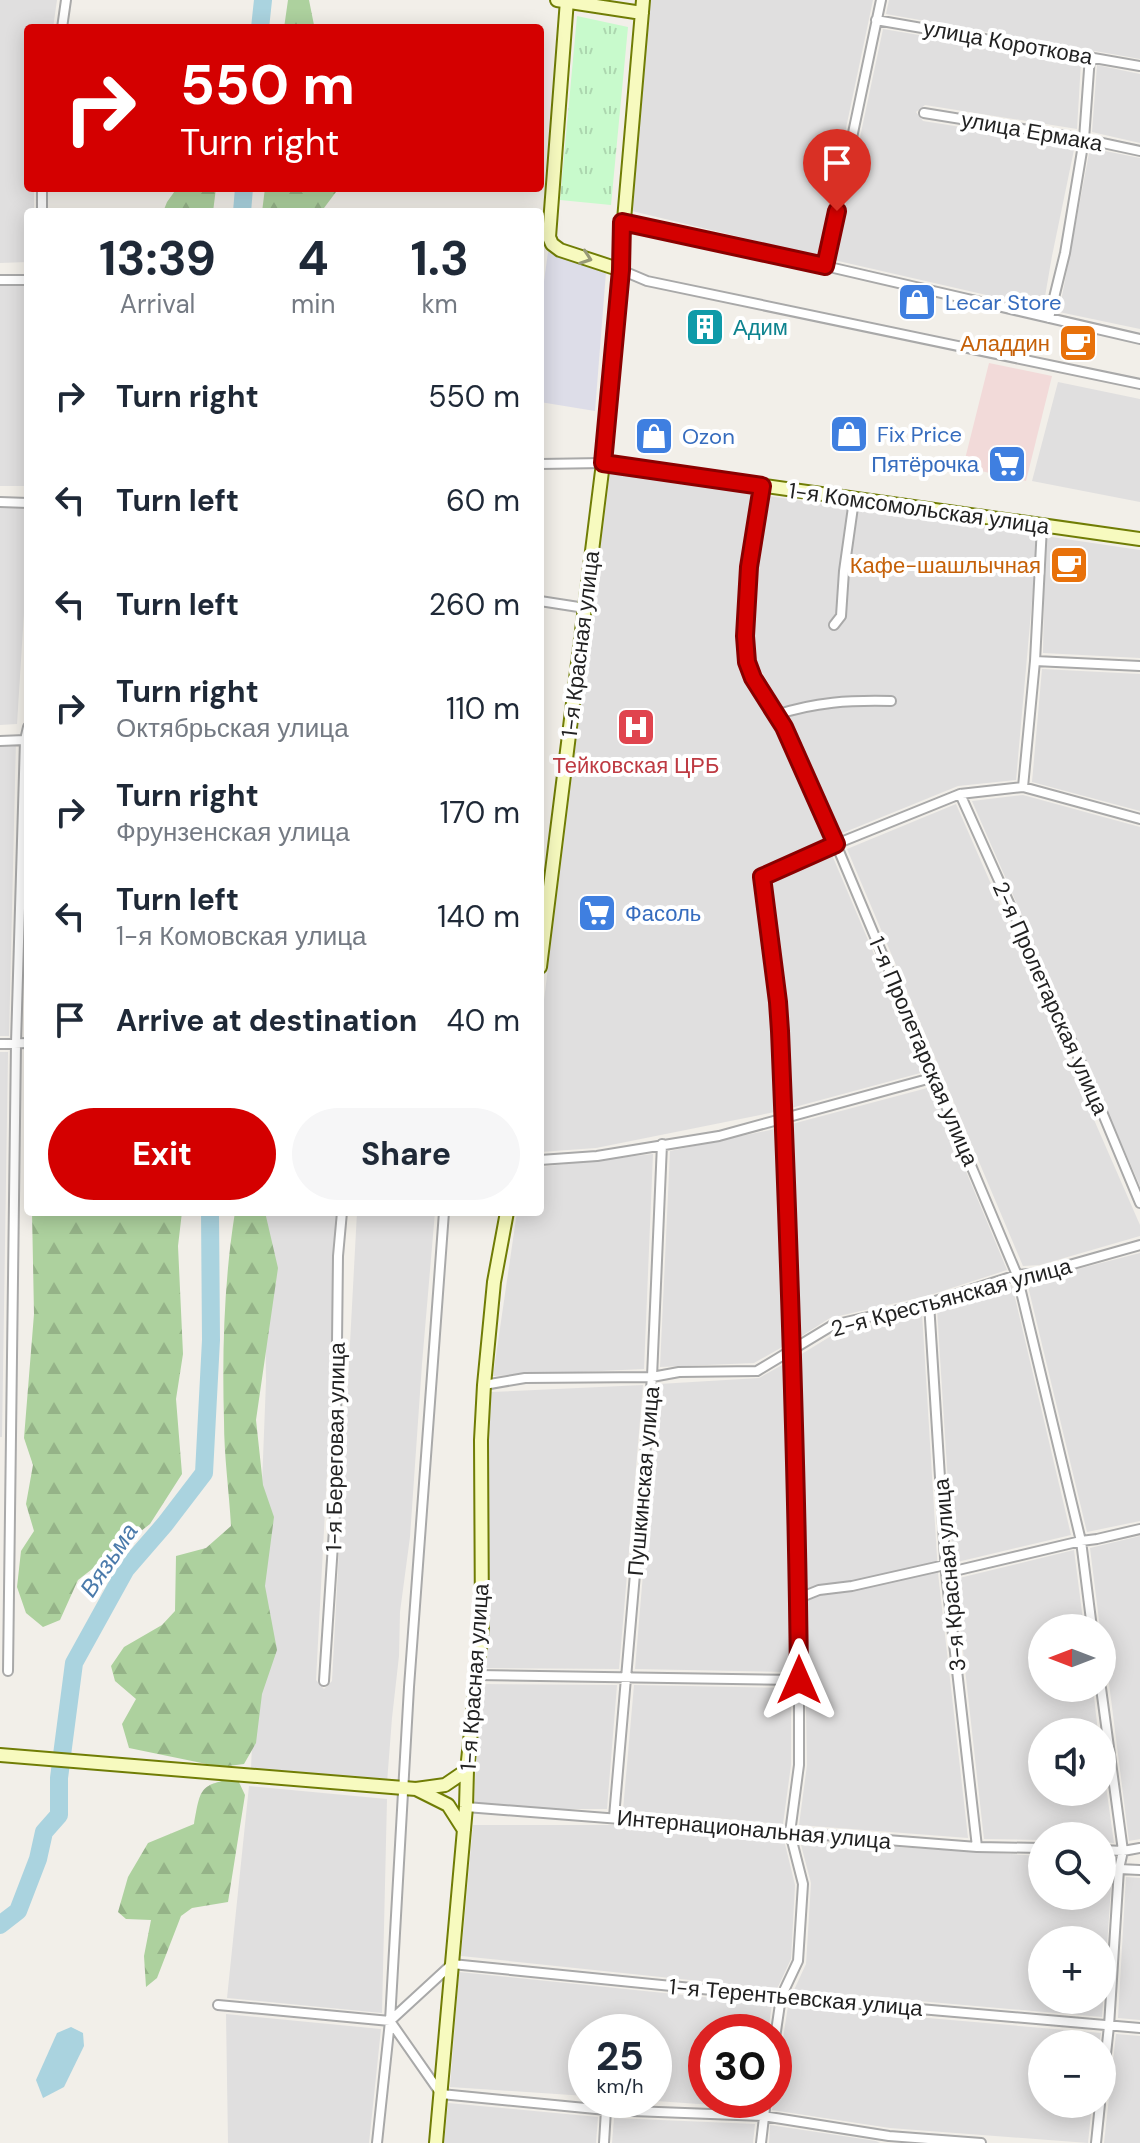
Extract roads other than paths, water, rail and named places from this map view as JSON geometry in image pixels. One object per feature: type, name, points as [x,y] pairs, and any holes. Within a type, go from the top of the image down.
[{"type":"main road","points":[[621,270],[560,250],[549,237],[564,1],[642,6]]},
{"type":"main road","name":"1-я Красная улица","points":[[544,935],[603,463],[642,6]]},
{"type":"main road","name":"1-я Комсомольская улица","points":[[603,463],[1140,539]]},
{"type":"main road","name":"1-я Красная улица","points":[[436,2143],[482,1626],[481,1440],[484,1385],[494,1282],[506,1216]]},
{"type":"main road","points":[[0,1755],[410,1789],[445,1785],[467,1770]]},
{"type":"main road","points":[[410,1789],[448,1805],[464,1830]]},
{"type":"street","points":[[63,24],[66,0]]},
{"type":"street","points":[[825,266],[881,0]]},
{"type":"street","name":"улица Короткова","points":[[876,20],[1140,66]]},
{"type":"street","points":[[1049,318],[1065,253],[1084,139],[1090,56]]},
{"type":"street","name":"улица Ермака","points":[[924,113],[1140,151]]},
{"type":"street","points":[[622,222],[1140,339]]},
{"type":"street","points":[[621,270],[647,281],[1140,384]]},
{"type":"street","points":[[0,280],[24,280]]},
{"type":"street","points":[[544,464],[603,463]]},
{"type":"street","name":"1-я Пролетарская улица","points":[[762,486],[749,567],[745,636],[747,662],[753,678],[784,727],[836,844],[1017,1275],[1081,1541],[1090,1614]]},
{"type":"street","points":[[834,625],[841,616],[854,500]]},
{"type":"street","points":[[0,502],[24,503]]},
{"type":"street","points":[[1023,787],[1035,661],[1042,526]]},
{"type":"street","points":[[544,602],[585,608]]},
{"type":"street","points":[[1035,661],[1140,666]]},
{"type":"street","points":[[776,715],[800,707],[845,700],[891,701]]},
{"type":"street","points":[[0,741],[24,740]]},
{"type":"street","points":[[8,1671],[16,1043],[24,774]]},
{"type":"street","points":[[779,2014],[781,1997],[798,1961],[803,1884],[790,1833],[799,1765],[799,1598],[784,1118],[778,1002],[762,877],[960,794],[1023,787],[1140,819]]},
{"type":"street","name":"2-я Пролетарская улица","points":[[960,794],[1090,1083],[1140,1203]]},
{"type":"street","points":[[0,1044],[24,1043]]},
{"type":"street","points":[[544,1160],[597,1156],[719,1136],[935,1077]]},
{"type":"street","name":"Пушкинская улица","points":[[614,1817],[652,1377],[662,1144]]},
{"type":"street","name":"1-я Береговая улица","points":[[324,1681],[335,1514],[338,1256],[342,1216]]},
{"type":"street","points":[[377,2143],[410,1789],[409,1687],[444,1216]]},
{"type":"street","name":"2-я Крестьянская улица","points":[[484,1385],[525,1378],[652,1377],[679,1372],[757,1371],[833,1325],[929,1303],[1017,1275],[1041,1273],[1140,1245]]},
{"type":"street","name":"3-я Красная улица","points":[[929,1303],[946,1569],[977,1847]]},
{"type":"street","points":[[0,1445],[11,1445]]},
{"type":"street","points":[[799,1598],[819,1590],[946,1569],[1140,1529]]},
{"type":"street","points":[[477,1675],[799,1680]]},
{"type":"street","points":[[1103,1702],[1123,1851],[1119,1869],[1109,2030]]},
{"type":"street","name":"Интернациональная улица","points":[[466,1807],[977,1847],[1028,1848]]},
{"type":"street","points":[[1116,1851],[1140,1848]]},
{"type":"street","points":[[1119,1869],[1140,1870]]},
{"type":"street","points":[[218,2005],[390,2021],[452,1964]]},
{"type":"street","name":"1-я Терентьевская улица","points":[[452,1964],[1140,2028]]},
{"type":"street","points":[[390,2021],[441,2094],[568,2106]]},
{"type":"street","points":[[604,2143],[606,2118]]},
{"type":"street","points":[[761,2143],[763,2118]]},
{"type":"street","points":[[774,2118],[889,2140],[981,2143]]},
{"type":"street","points":[[1096,2143],[1099,2118]]},
{"type":"water","points":[[71,2027],[83,2033],[84,2046],[64,2087],[43,2098],[36,2080],[57,2033]]},
{"type":"waterway","name":"Вязьма","points":[[260,24],[263,0]]},
{"type":"waterway","name":"Вязьма","points":[[242,208],[244,192]]},
{"type":"waterway","name":"Вязьма","points":[[0,1925],[18,1911],[38,1859],[44,1832],[59,1815],[59,1778],[74,1663],[126,1569],[204,1473],[211,1340],[210,1216]]},
{"type":"place","name":"Lecar Store","points":[[917,302]]},
{"type":"place","name":"Адим","points":[[705,327]]},
{"type":"place","name":"Аладдин","points":[[1078,343]]},
{"type":"place","name":"Fix Price","points":[[849,434]]},
{"type":"place","name":"Ozon","points":[[654,436]]},
{"type":"place","name":"Пятёрочка","points":[[1007,464]]},
{"type":"place","name":"Кафе-шашлычная","points":[[1069,565]]},
{"type":"place","name":"Тейковская ЦРБ","points":[[636,727]]},
{"type":"place","name":"Фасоль","points":[[597,913]]}]
